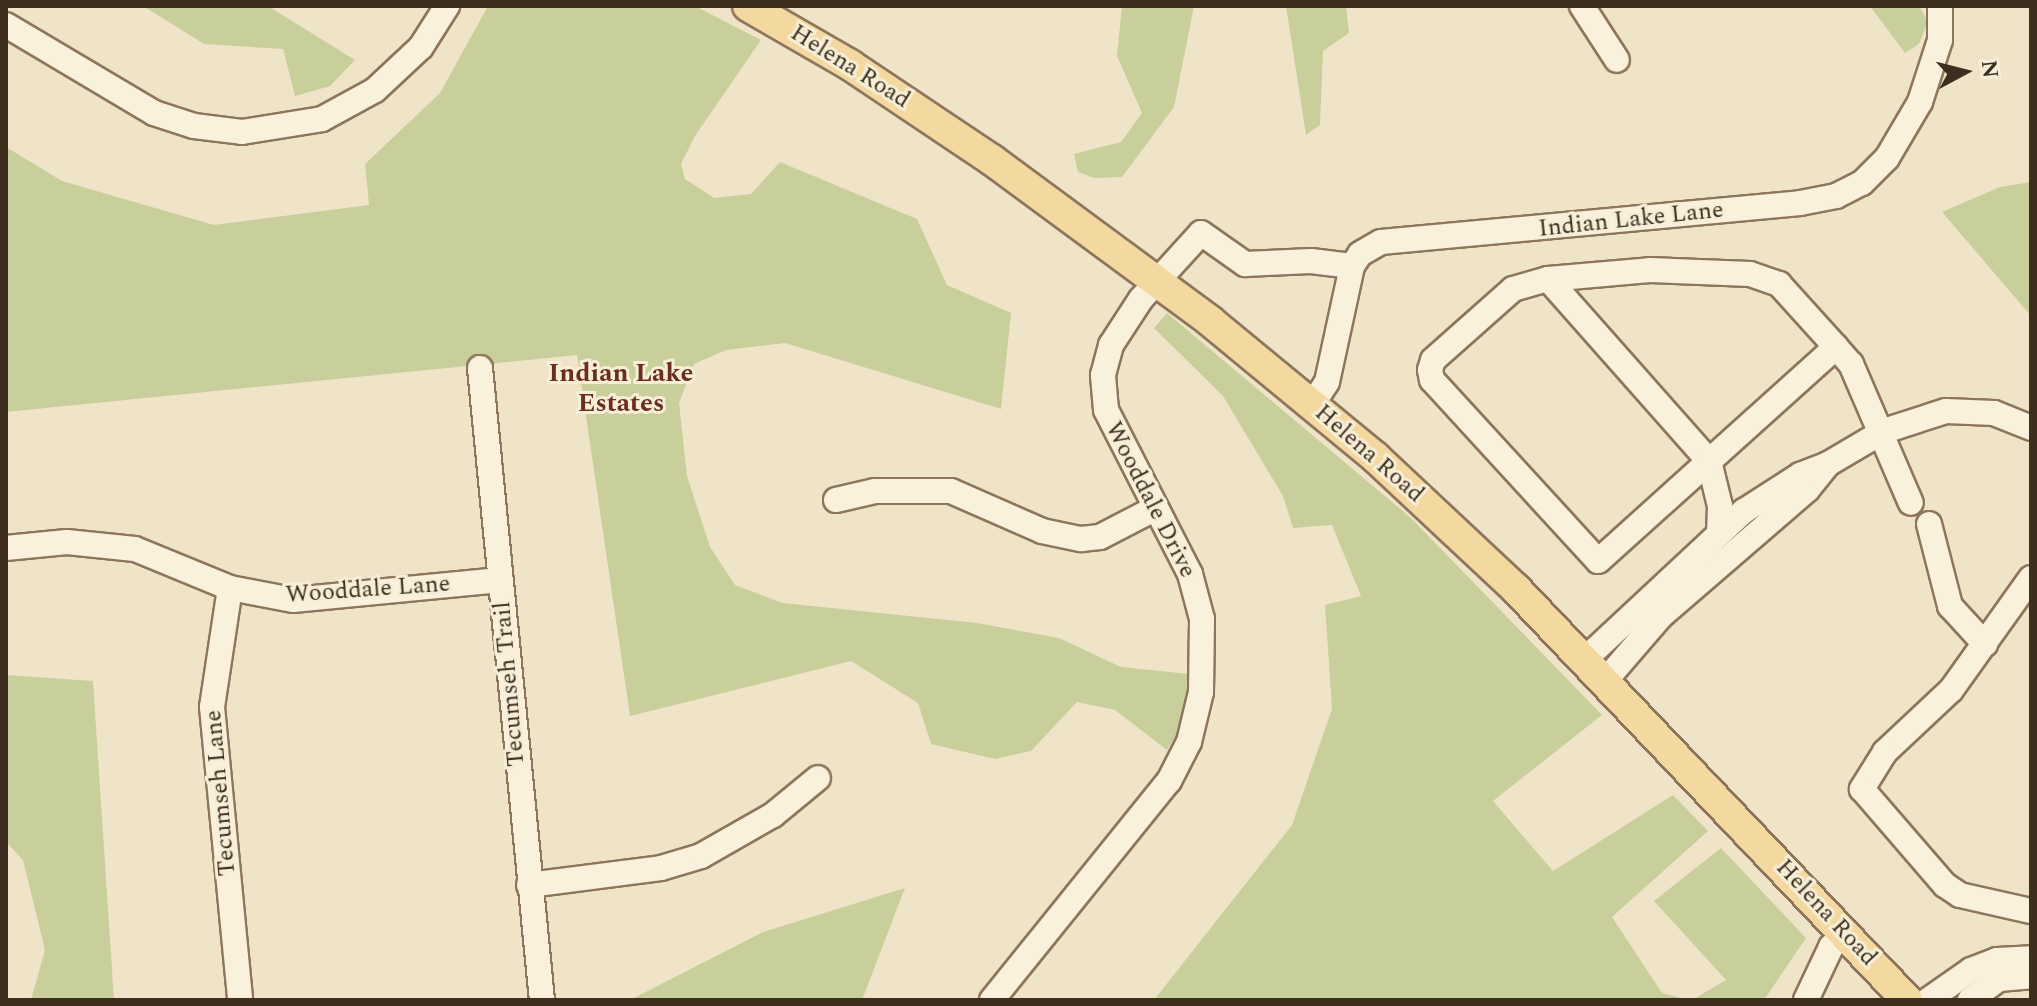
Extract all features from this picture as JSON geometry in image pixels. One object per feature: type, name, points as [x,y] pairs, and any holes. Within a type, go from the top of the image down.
[{"type":"main road","name":"Helena Road","points":[[748,6],[949,130],[1157,281],[1312,405],[1425,502],[1594,670],[1907,1000]]},
{"type":"street","points":[[1582,6],[1617,60]]},
{"type":"street","name":"Indian Lake Lane","points":[[1352,266],[1365,250],[1389,240],[1491,236],[1800,203],[1850,190],[1887,158],[1920,102],[1940,40],[1939,7]]},
{"type":"street","points":[[6,25],[154,113],[194,126],[242,132],[302,124],[345,108],[399,71],[439,9]]},
{"type":"street","name":"Wooddale Drive","points":[[992,1000],[1151,805],[1189,742],[1201,692],[1202,619],[1190,574],[1110,425],[1103,383],[1111,345],[1157,281],[1201,233],[1245,264],[1311,261],[1352,266]]},
{"type":"street","points":[[1312,405],[1327,382],[1352,266]]},
{"type":"street","points":[[1836,347],[1598,561],[1432,380],[1433,360],[1513,289],[1548,279],[1650,270],[1750,274],[1779,284],[1836,347],[1851,364],[1884,431],[1911,503]]},
{"type":"street","points":[[1548,279],[1709,461],[1720,506],[1719,534]]},
{"type":"street","name":"Tecumseh Trail","points":[[480,368],[542,1000]]},
{"type":"street","points":[[1594,670],[1719,534],[1800,475],[1828,464],[1884,431],[1946,411],[1994,413],[2031,428]]},
{"type":"street","points":[[1594,670],[1807,490],[1828,464]]},
{"type":"street","points":[[836,500],[875,491],[951,491],[1042,531],[1081,539],[1100,537],[1156,508]]},
{"type":"street","points":[[1929,524],[1950,606],[1985,644]]},
{"type":"street","name":"Wooddale Lane","points":[[6,548],[67,542],[135,549],[230,588],[293,600],[500,580]]},
{"type":"street","points":[[2031,578],[1951,690],[1885,752],[1862,789],[1945,885],[1960,895],[2031,911]]},
{"type":"street","name":"Tecumseh Lane","points":[[230,588],[212,707],[240,1000]]},
{"type":"street","points":[[529,885],[661,868],[701,856],[773,815],[818,778]]},
{"type":"street","points":[[1806,1000],[1831,947],[1845,933]]},
{"type":"street","points":[[1928,1000],[1971,970],[1997,960],[2031,958]]},
{"type":"street","points":[[1970,1000],[1999,979],[2031,976]]},
{"type":"green space","points":[[143,6],[268,6],[355,60],[330,86],[295,96],[283,49],[204,44]]},
{"type":"green space","points":[[488,6],[695,6],[761,40],[695,136],[681,164],[685,179],[714,198],[751,194],[780,162],[917,219],[947,285],[1011,313],[1001,409],[785,343],[726,350],[694,364],[679,403],[687,476],[710,547],[735,585],[783,603],[977,623],[1059,638],[1121,667],[1189,674],[1188,715],[1167,750],[1115,710],[1077,702],[1031,751],[995,759],[931,744],[918,703],[851,661],[630,716],[577,355],[6,412],[6,147],[62,181],[214,225],[369,205],[365,164],[440,93]]},
{"type":"green space","points":[[1122,6],[1194,6],[1174,107],[1122,177],[1094,178],[1078,172],[1074,154],[1121,142],[1142,113],[1117,56]]},
{"type":"green space","points":[[1286,6],[1346,6],[1349,33],[1323,51],[1320,125],[1306,135]]},
{"type":"green space","points":[[1870,6],[1919,6],[1928,22],[1919,44],[1905,53]]},
{"type":"green space","points":[[2031,182],[2031,316],[1942,212],[2000,187]]},
{"type":"green space","points":[[1167,313],[1411,518],[1602,715],[1493,801],[1553,871],[1673,795],[1708,831],[1612,917],[1662,993],[1689,1000],[1154,1000],[1292,825],[1332,709],[1325,605],[1361,596],[1332,525],[1293,528],[1283,496],[1223,396],[1154,328]]},
{"type":"green space","points":[[6,675],[93,681],[114,1000],[31,1000],[45,950],[23,860],[6,842]]},
{"type":"green space","points":[[1721,848],[1806,938],[1764,1000],[1692,1000],[1726,980],[1654,901]]},
{"type":"green space","points":[[905,888],[862,1000],[632,999],[763,932]]},
{"type":"district","name":"Indian Lake Estates","points":[[621,389]]}]
